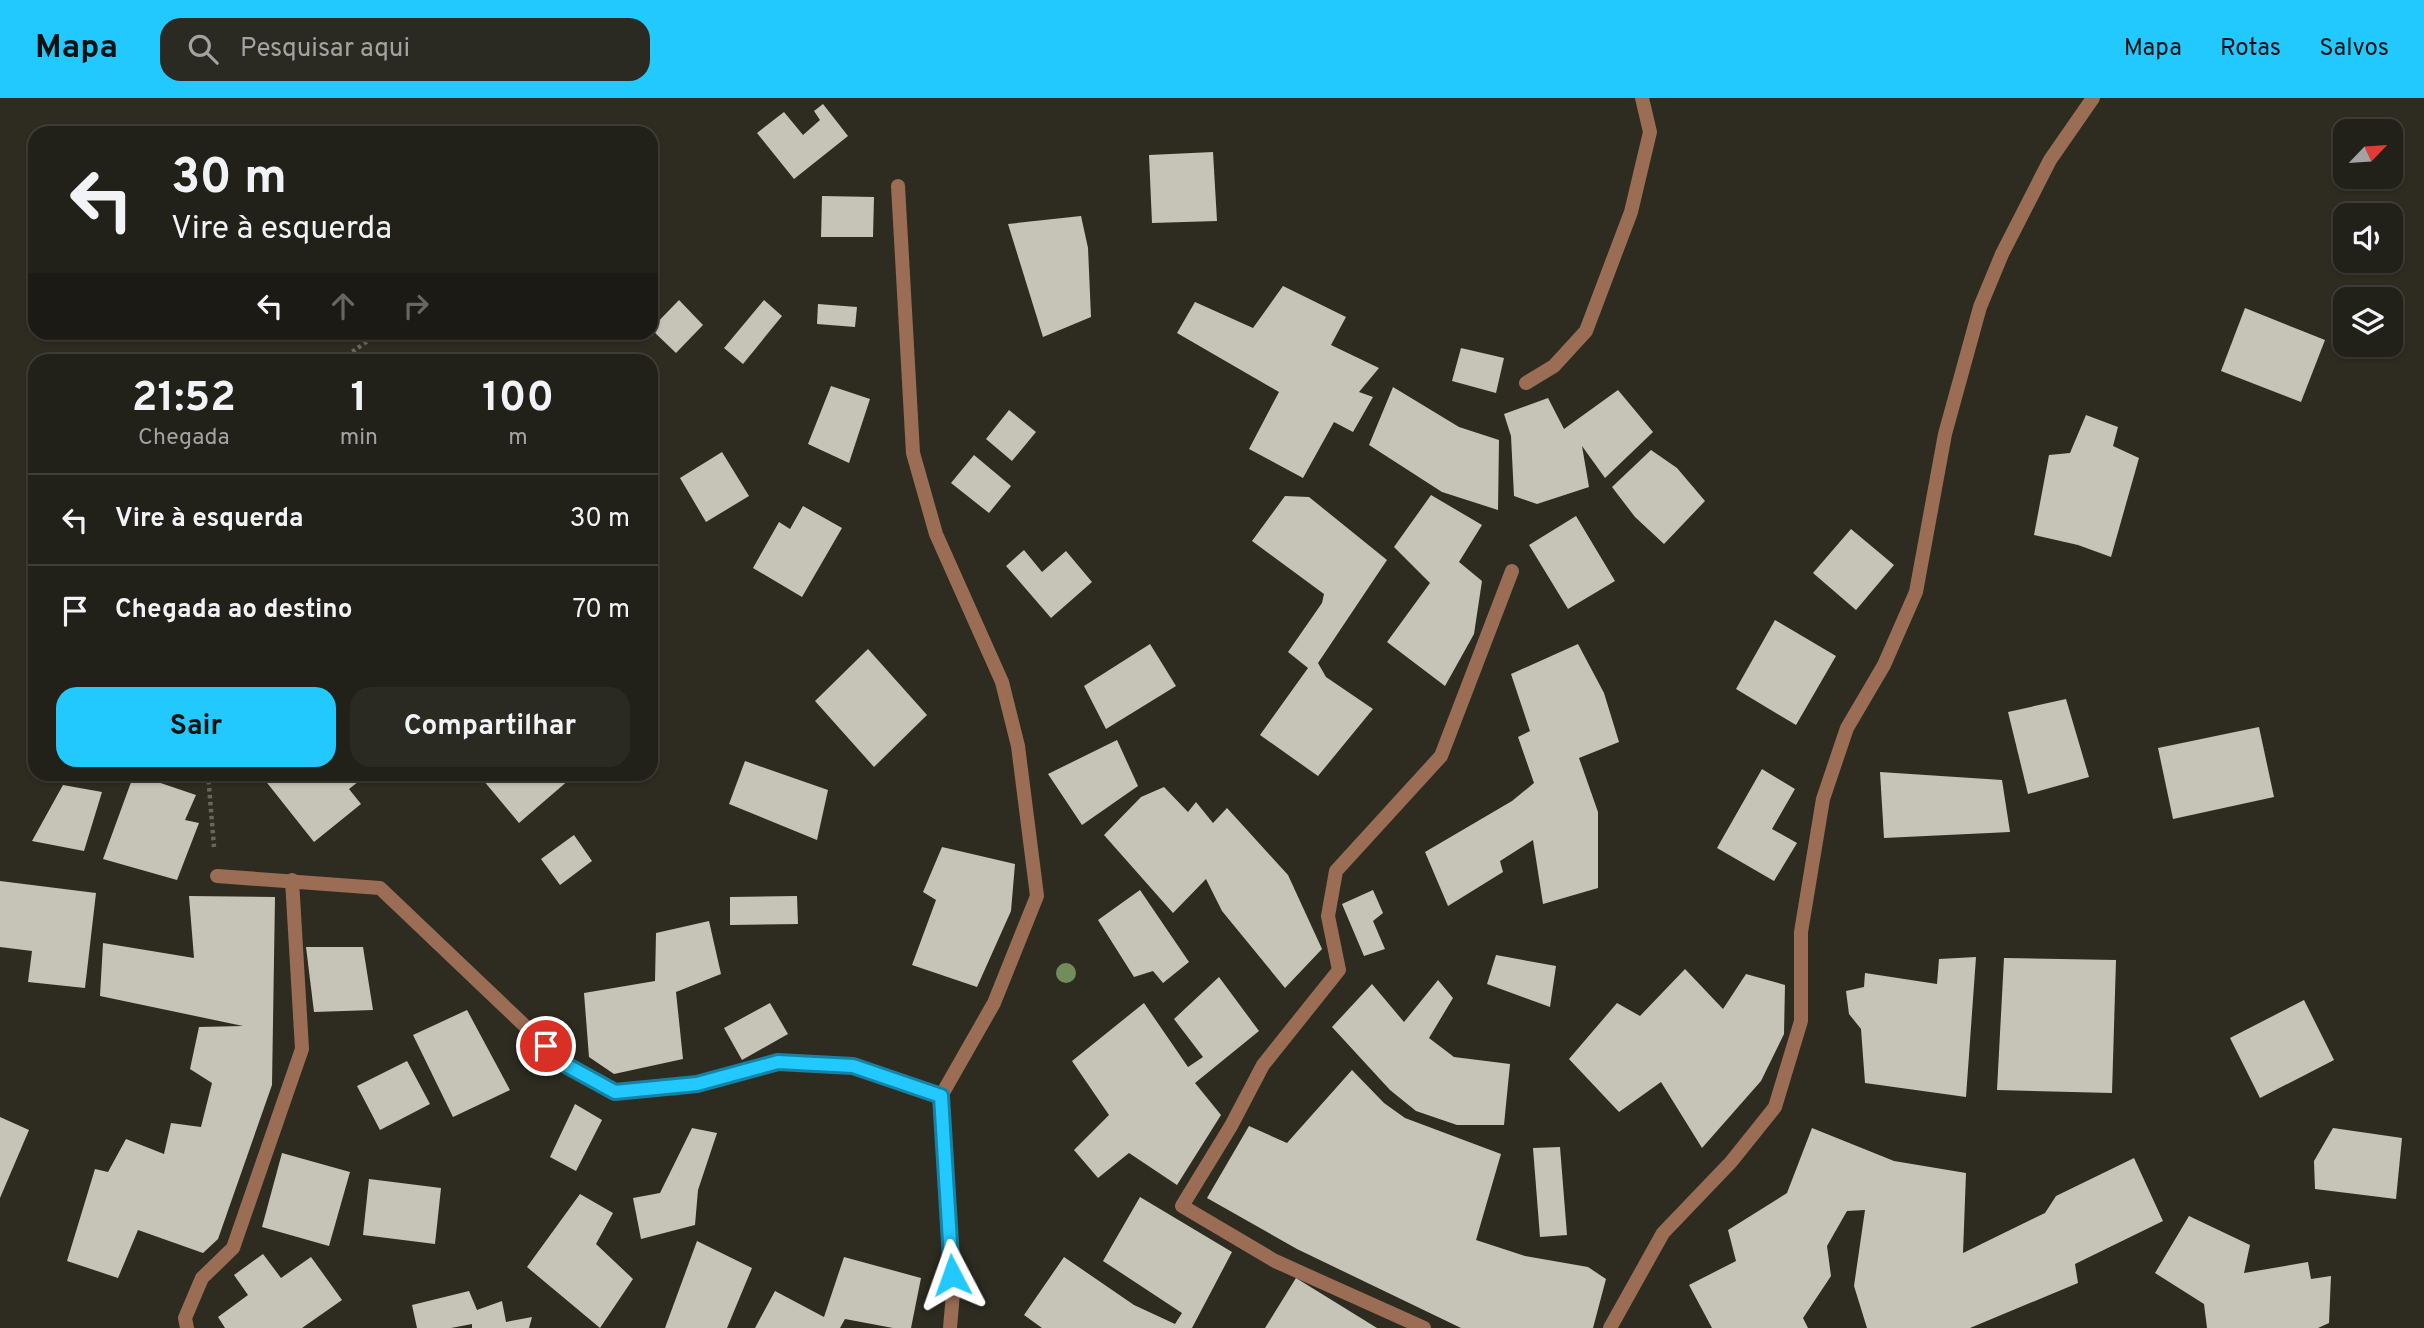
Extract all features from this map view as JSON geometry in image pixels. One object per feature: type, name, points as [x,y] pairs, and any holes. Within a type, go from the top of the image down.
[{"type":"street","points":[[1526,383],[1554,366],[1586,331],[1631,212],[1650,132],[1642,98]]},
{"type":"street","points":[[1610,1328],[1663,1233],[1731,1162],[1775,1107],[1801,1021],[1801,932],[1823,799],[1847,728],[1884,665],[1916,593],[1945,434],[1980,307],[2002,254],[2050,160],[2093,98]]},
{"type":"street","points":[[898,186],[913,453],[936,534],[1002,682],[1018,746],[1037,897],[994,1003],[941,1096],[953,1293],[950,1328]]},
{"type":"street","points":[[1424,1328],[1275,1261],[1182,1206],[1231,1126],[1263,1065],[1339,970],[1328,916],[1335,871],[1441,756],[1512,571]]},
{"type":"street","points":[[217,876],[380,888],[566,1065],[615,1092],[697,1084],[778,1062],[853,1066],[941,1096]]},
{"type":"street","points":[[187,1328],[185,1318],[202,1278],[233,1248],[302,1049],[292,880]]},
{"type":"path","points":[[349,354],[369,340]]},
{"type":"path","points":[[209,781],[217,876]]},
{"type":"building","points":[[823,104],[848,136],[794,179],[757,133],[784,112],[803,135],[820,120],[814,111]]},
{"type":"building","points":[[1213,152],[1217,221],[1152,223],[1149,155]]},
{"type":"building","points":[[822,196],[874,197],[873,237],[821,237]]},
{"type":"building","points":[[1081,216],[1088,248],[1091,317],[1043,337],[1008,224]]},
{"type":"building","points":[[1283,286],[1346,317],[1331,345],[1379,368],[1359,392],[1373,397],[1353,432],[1334,422],[1303,478],[1249,449],[1279,392],[1177,333],[1195,302],[1253,328]]},
{"type":"building","points":[[679,300],[703,325],[676,353],[658,336],[658,322]]},
{"type":"building","points":[[764,300],[782,316],[743,364],[724,348]]},
{"type":"building","points":[[818,304],[857,307],[855,327],[817,324]]},
{"type":"building","points":[[2245,308],[2325,340],[2301,402],[2221,371]]},
{"type":"building","points":[[1461,348],[1504,358],[1496,393],[1452,381]]},
{"type":"building","points":[[831,386],[870,399],[849,463],[808,444]]},
{"type":"building","points":[[1393,387],[1459,427],[1499,440],[1498,510],[1442,492],[1369,445]]},
{"type":"building","points":[[1618,390],[1653,432],[1605,478],[1582,446],[1589,487],[1537,504],[1514,496],[1511,436],[1504,414],[1548,398],[1564,429]]},
{"type":"building","points":[[1009,410],[1036,432],[1012,461],[986,439]]},
{"type":"building","points":[[2086,415],[2118,427],[2113,446],[2139,458],[2111,557],[2078,545],[2034,535],[2049,455],[2070,453]]},
{"type":"building","points":[[1651,450],[1677,468],[1705,501],[1664,544],[1635,517],[1612,487]]},
{"type":"building","points":[[722,452],[749,496],[706,522],[680,478]]},
{"type":"building","points":[[974,455],[1011,486],[989,513],[951,483]]},
{"type":"building","points":[[1431,495],[1482,525],[1459,562],[1482,581],[1474,634],[1445,686],[1387,642],[1430,583],[1394,547]]},
{"type":"building","points":[[1285,496],[1309,497],[1387,560],[1318,663],[1326,677],[1373,709],[1318,776],[1260,735],[1308,668],[1288,652],[1322,603],[1324,594],[1252,541]]},
{"type":"building","points":[[803,506],[842,528],[802,597],[753,568],[779,522],[790,529]]},
{"type":"building","points":[[1576,516],[1615,581],[1568,609],[1529,545]]},
{"type":"building","points":[[1851,529],[1894,565],[1856,610],[1813,573]]},
{"type":"building","points":[[1024,550],[1042,572],[1066,551],[1092,582],[1051,618],[1006,566]]},
{"type":"building","points":[[1775,620],[1836,656],[1796,725],[1736,689]]},
{"type":"building","points":[[1150,644],[1176,686],[1106,729],[1084,686]]},
{"type":"building","points":[[1578,644],[1604,693],[1619,742],[1579,758],[1598,812],[1598,888],[1543,904],[1533,840],[1500,861],[1503,872],[1448,906],[1425,852],[1512,801],[1534,783],[1518,737],[1530,731],[1511,674]]},
{"type":"building","points":[[868,649],[927,715],[874,767],[815,701]]},
{"type":"building","points":[[2066,699],[2089,777],[2028,794],[2008,712]]},
{"type":"building","points":[[2259,727],[2274,797],[2173,819],[2158,748]]},
{"type":"building","points":[[1117,740],[1138,786],[1082,825],[1048,774]]},
{"type":"building","points":[[745,761],[828,790],[817,840],[729,804]]},
{"type":"building","points":[[1762,769],[1795,789],[1772,829],[1797,843],[1774,881],[1717,848]]},
{"type":"building","points":[[1880,772],[2002,780],[2010,832],[1884,838]]},
{"type":"building","points":[[131,781],[155,781],[196,795],[185,820],[199,823],[177,880],[103,859]]},
{"type":"building","points":[[266,781],[359,781],[349,789],[361,804],[314,842]]},
{"type":"building","points":[[484,781],[568,781],[519,823]]},
{"type":"building","points":[[63,785],[102,792],[84,851],[32,841]]},
{"type":"building","points":[[1164,787],[1188,812],[1196,802],[1213,823],[1227,808],[1288,875],[1322,949],[1285,988],[1222,911],[1206,879],[1173,913],[1104,835],[1141,797]]},
{"type":"building","points":[[574,835],[592,861],[560,885],[541,859]]},
{"type":"building","points":[[942,847],[1015,864],[1011,911],[977,987],[912,965],[936,900],[923,892]]},
{"type":"building","points":[[0,881],[96,893],[85,988],[28,982],[32,951],[0,947]]},
{"type":"building","points":[[1140,890],[1189,962],[1163,983],[1153,971],[1134,977],[1098,920]]},
{"type":"building","points":[[1373,890],[1383,913],[1373,921],[1385,949],[1364,956],[1342,904]]},
{"type":"building","points":[[189,896],[275,897],[272,1085],[218,1239],[203,1253],[138,1230],[118,1278],[67,1261],[95,1169],[108,1172],[126,1139],[164,1154],[171,1123],[201,1127],[212,1083],[190,1069],[199,1027],[243,1026],[100,996],[103,943],[194,958]]},
{"type":"building","points":[[797,896],[798,924],[730,925],[730,897]]},
{"type":"building","points":[[709,921],[721,974],[676,992],[683,1059],[614,1074],[589,1057],[584,993],[655,981],[656,933]]},
{"type":"building","points":[[306,947],[363,947],[373,1010],[314,1012]]},
{"type":"building","points":[[1496,955],[1556,966],[1550,1007],[1487,984]]},
{"type":"building","points":[[1976,957],[1966,1097],[1865,1083],[1861,1029],[1849,1014],[1846,991],[1864,987],[1865,973],[1937,984],[1939,959]]},
{"type":"building","points":[[2004,958],[2116,960],[2112,1093],[1997,1090]]},
{"type":"building","points":[[1685,969],[1723,1009],[1746,974],[1785,985],[1784,1034],[1761,1081],[1702,1148],[1661,1082],[1619,1112],[1569,1059],[1617,1003],[1640,1016]]},
{"type":"building","points":[[1219,977],[1259,1031],[1195,1083],[1221,1115],[1177,1185],[1129,1153],[1098,1178],[1074,1150],[1109,1115],[1072,1061],[1144,1003],[1188,1067],[1203,1057],[1174,1019]]},
{"type":"building","points":[[1438,980],[1453,998],[1429,1038],[1454,1057],[1510,1064],[1504,1125],[1457,1125],[1416,1111],[1390,1090],[1332,1027],[1372,984],[1404,1022]]},
{"type":"building","points":[[2304,1000],[2334,1060],[2260,1098],[2230,1038]]},
{"type":"building","points":[[770,1003],[788,1034],[742,1060],[724,1028]]},
{"type":"building","points":[[467,1010],[510,1090],[453,1117],[413,1035]]},
{"type":"building","points":[[407,1061],[430,1104],[380,1130],[357,1086]]},
{"type":"building","points":[[1352,1070],[1384,1103],[1405,1118],[1501,1154],[1476,1240],[1525,1256],[1588,1267],[1606,1279],[1593,1328],[1461,1328],[1297,1249],[1207,1198],[1249,1126],[1287,1143]]},
{"type":"building","points":[[575,1104],[602,1120],[576,1171],[550,1157]]},
{"type":"building","points":[[0,1117],[29,1130],[0,1198]]},
{"type":"building","points":[[692,1128],[717,1133],[698,1190],[695,1225],[641,1239],[633,1198],[660,1193]]},
{"type":"building","points":[[1812,1128],[1894,1161],[1966,1173],[1963,1253],[2045,1213],[2056,1196],[2134,1158],[2163,1221],[2075,1264],[2078,1283],[1970,1328],[1867,1328],[1854,1286],[1865,1210],[1847,1211],[1827,1246],[1831,1276],[1803,1318],[1808,1328],[1712,1328],[1689,1285],[1736,1261],[1728,1230],[1787,1193]]},
{"type":"building","points":[[2333,1128],[2402,1138],[2396,1199],[2315,1189],[2314,1161]]},
{"type":"building","points":[[1560,1147],[1567,1235],[1540,1237],[1533,1148]]},
{"type":"building","points":[[282,1153],[350,1172],[329,1246],[262,1227]]},
{"type":"building","points":[[369,1179],[441,1188],[435,1244],[363,1235]]},
{"type":"building","points":[[580,1194],[613,1213],[596,1244],[633,1279],[600,1328],[527,1267]]},
{"type":"building","points":[[1140,1197],[1232,1252],[1192,1328],[1042,1328],[1024,1315],[1064,1257],[1134,1305],[1175,1324],[1182,1313],[1103,1261]]},
{"type":"building","points":[[2189,1216],[2250,1245],[2244,1273],[2308,1262],[2311,1279],[2331,1276],[2329,1323],[2318,1328],[2207,1328],[2204,1304],[2155,1273]]},
{"type":"building","points":[[697,1241],[752,1268],[727,1328],[665,1328]]},
{"type":"building","points":[[263,1254],[281,1278],[311,1257],[342,1300],[302,1328],[225,1328],[218,1317],[248,1295],[234,1275]]},
{"type":"building","points":[[844,1257],[921,1278],[911,1328],[893,1328],[845,1319],[840,1328],[755,1328],[775,1291],[824,1317]]},
{"type":"building","points":[[1296,1278],[1377,1328],[1265,1328]]},
{"type":"building","points":[[469,1291],[477,1310],[502,1301],[506,1322],[532,1317],[529,1328],[472,1328],[472,1324],[451,1328],[417,1328],[412,1305]]},
{"type":"route","points":[[546,1046],[566,1065],[615,1092],[697,1084],[778,1062],[853,1066],[941,1096],[952,1275]]}]
